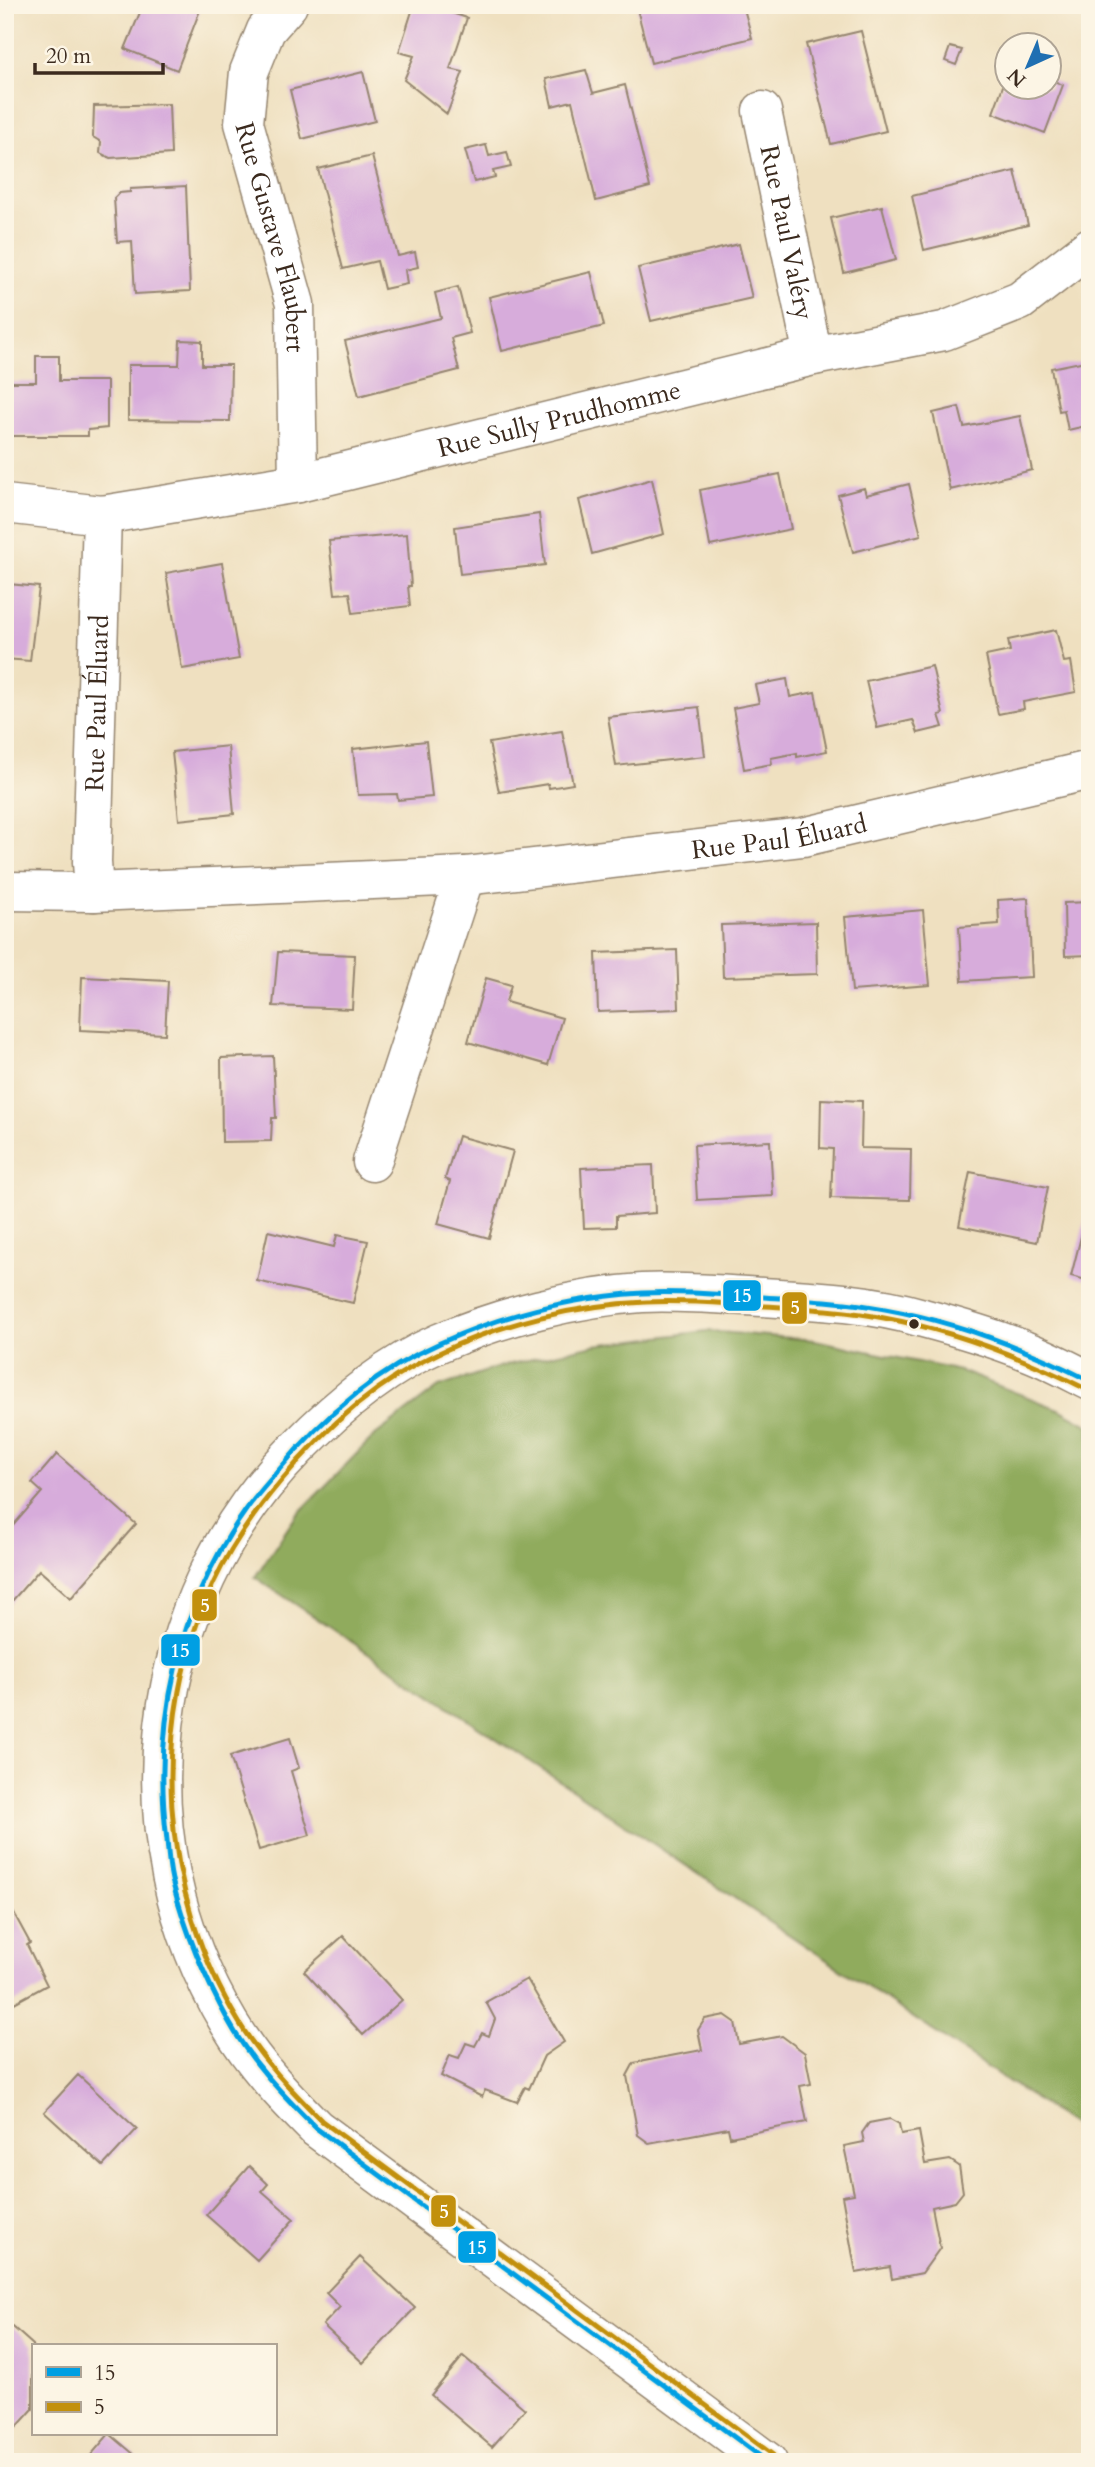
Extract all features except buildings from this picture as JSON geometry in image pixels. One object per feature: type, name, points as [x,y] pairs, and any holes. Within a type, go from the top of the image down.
[{"type":"street","name":"Rue Gustave Flaubert","points":[[288,5],[267,30],[249,72],[244,123],[295,303],[298,483]]},
{"type":"street","name":"Rue Paul Valéry","points":[[762,111],[813,356]]},
{"type":"street","name":"Rue Sully Prudhomme","points":[[5,504],[102,515],[298,483],[813,356],[944,331],[1020,300],[1090,247]]},
{"type":"street","name":"Rue Paul Éluard","points":[[94,892],[92,862],[102,515]]},
{"type":"street","name":"Rue Paul Éluard","points":[[5,891],[94,892],[465,876],[803,837],[1090,770]]},
{"type":"street","points":[[372,1162],[465,876]]},
{"type":"street","points":[[768,2462],[316,2128],[266,2077],[229,2022],[200,1967],[179,1912],[164,1845],[160,1776],[170,1675],[184,1629],[208,1570],[240,1515],[281,1464],[321,1423],[376,1380],[435,1345],[494,1322],[550,1307],[640,1293],[821,1300],[919,1317],[1024,1350],[1090,1381]]},
{"type":"green space","points":[[707,1331],[815,1340],[960,1371],[1061,1410],[1090,1426],[1090,2136],[255,1577],[296,1516],[374,1436],[439,1387],[502,1366],[594,1345]]},
{"type":"transit line","name":"15","points":[[768,2462],[316,2128],[280,2091],[247,2051],[203,1970],[177,1899],[169,1865],[163,1797],[163,1754],[175,1668],[187,1626],[222,1547],[246,1510],[294,1452],[331,1415],[372,1382],[416,1354],[464,1333],[539,1309],[617,1295],[656,1292],[851,1304],[912,1314],[964,1329],[1015,1347],[1090,1381]]},
{"type":"transit line","name":"5","points":[[773,2455],[322,2121],[258,2050],[240,2024],[213,1973],[192,1919],[179,1863],[172,1806],[172,1749],[179,1692],[193,1636],[214,1582],[244,1530],[280,1482],[314,1444],[352,1409],[394,1378],[463,1342],[514,1324],[593,1307],[659,1301],[817,1309],[867,1315],[937,1330],[1013,1356],[1086,1389]]}]
